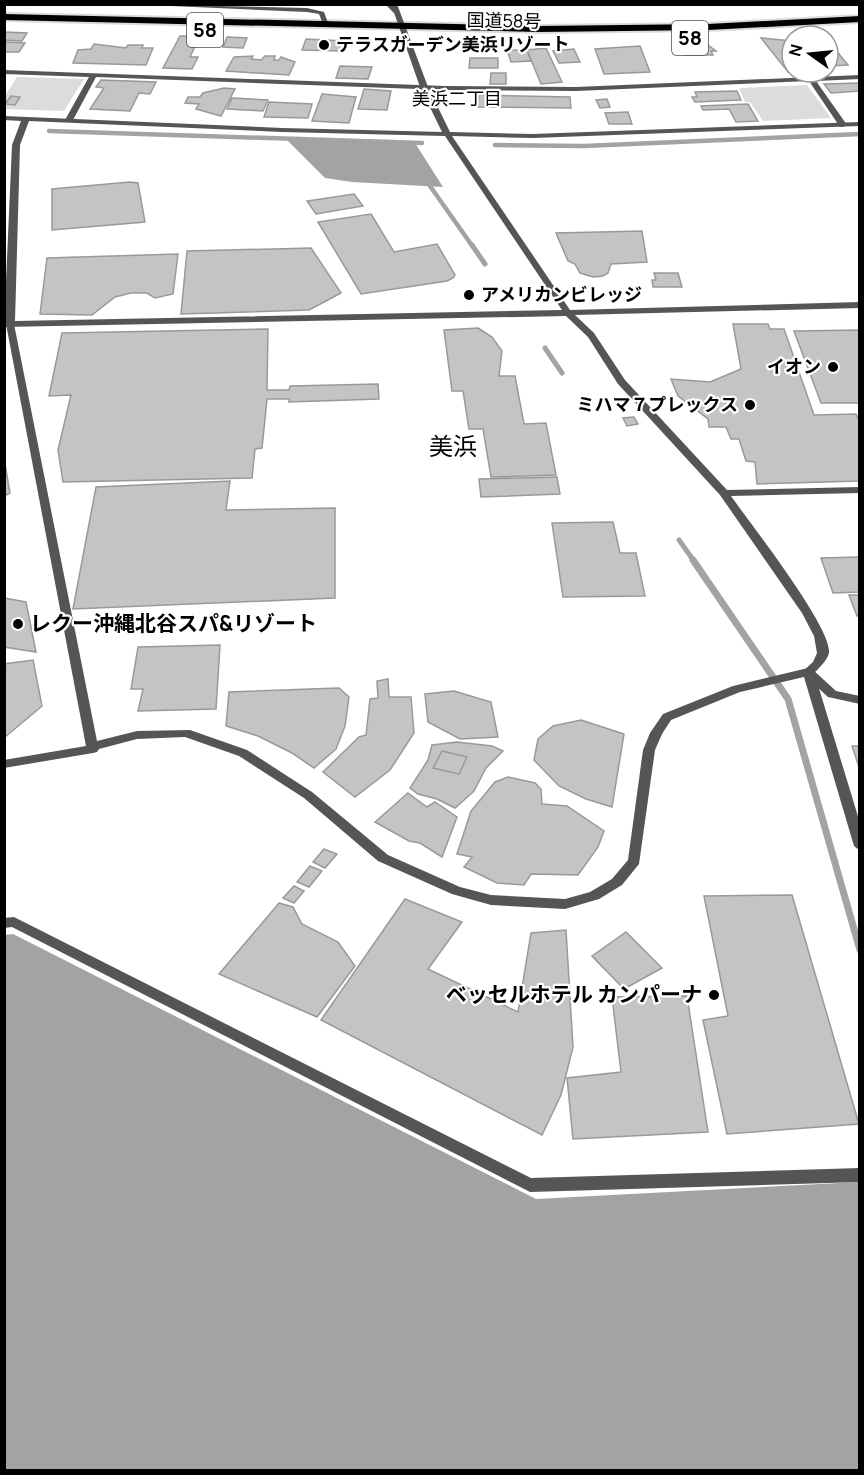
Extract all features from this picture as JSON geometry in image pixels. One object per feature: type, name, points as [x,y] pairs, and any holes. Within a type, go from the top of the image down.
[{"type":"highway","name":"国道58号","points":[[4,16],[539,29],[638,29],[860,19]]},
{"type":"highway","name":"国道58号","points":[[4,27],[142,28],[543,39],[735,36]]},
{"type":"highway","points":[[840,31],[860,29]]},
{"type":"street","points":[[129,4],[307,10],[322,13],[326,23]]},
{"type":"street","points":[[388,4],[396,12]]},
{"type":"street","points":[[4,764],[137,735],[186,733],[243,753],[308,795],[383,858],[457,891],[491,900],[565,904],[594,896],[617,882],[634,861],[649,750],[656,733],[667,717],[737,689],[808,672],[817,664],[823,653],[820,636],[807,612],[724,493],[621,382],[591,335],[568,313],[447,134],[424,87],[394,4]]},
{"type":"street","points":[[4,72],[424,87],[576,89],[780,81]]},
{"type":"street","points":[[69,120],[94,75]]},
{"type":"street","points":[[840,78],[860,77]]},
{"type":"street","points":[[815,84],[843,124]]},
{"type":"street","points":[[4,117],[447,134],[572,136],[860,124]]},
{"type":"street","points":[[26,118],[16,145],[7,324],[93,746]]},
{"type":"street","points":[[7,324],[860,305]]},
{"type":"street","points":[[724,493],[860,490]]},
{"type":"street","points":[[808,672],[832,694],[860,700]]},
{"type":"street","points":[[808,672],[860,846]]},
{"type":"street","points":[[4,758],[93,746]]},
{"type":"street","points":[[4,923],[14,922],[530,1185],[860,1175]]},
{"type":"shaded area","points":[[17,77],[84,79],[64,111],[5,109],[5,96]]},
{"type":"shaded area","points":[[807,85],[831,118],[763,121],[750,102],[745,102],[739,88]]},
{"type":"shaded area","points":[[287,140],[415,143],[443,187],[352,182],[325,178]]},
{"type":"shaded area","points":[[13,934],[536,1199],[859,1182],[859,1470],[5,1470],[4,935]]},
{"type":"building","points":[[5,32],[27,33],[22,41],[4,40]]},
{"type":"building","points":[[180,36],[200,36],[190,57],[198,57],[192,69],[163,68]]},
{"type":"building","points":[[227,37],[247,38],[243,48],[223,47]]},
{"type":"building","points":[[761,38],[780,40],[780,62]]},
{"type":"building","name":"テラスガーデン美浜リゾート","points":[[306,39],[345,41],[342,51],[302,50]]},
{"type":"building","points":[[4,42],[25,43],[19,52],[4,52]]},
{"type":"building","points":[[94,44],[126,48],[128,45],[143,45],[142,48],[153,48],[146,65],[73,63],[78,50],[91,49]]},
{"type":"building","points":[[708,45],[716,51],[711,51],[713,55],[685,55],[681,46]]},
{"type":"building","points":[[640,46],[650,72],[604,74],[595,49]]},
{"type":"building","points":[[546,48],[562,82],[541,84],[527,50]]},
{"type":"building","points":[[574,49],[580,62],[559,63],[553,51]]},
{"type":"building","points":[[507,50],[527,50],[531,61],[511,62]]},
{"type":"building","points":[[840,55],[848,65],[840,65]]},
{"type":"building","points":[[253,56],[251,59],[261,60],[265,56],[275,56],[274,60],[279,60],[281,57],[295,62],[289,75],[226,71],[234,57]]},
{"type":"building","points":[[470,58],[498,58],[498,68],[469,68]]},
{"type":"building","points":[[340,66],[372,67],[368,79],[336,78]]},
{"type":"building","points":[[491,73],[506,73],[506,84],[490,84]]},
{"type":"building","points":[[101,80],[156,82],[150,94],[139,93],[130,111],[90,109],[104,88],[96,87]]},
{"type":"building","points":[[860,83],[860,91],[831,93],[824,84]]},
{"type":"building","points":[[224,88],[235,89],[221,116],[196,109],[199,104],[185,103],[188,97],[200,97],[203,93]]},
{"type":"building","points":[[364,89],[391,91],[387,110],[358,109]]},
{"type":"building","points":[[737,91],[741,100],[695,102],[692,97],[697,97],[695,92]]},
{"type":"building","points":[[322,94],[356,97],[349,123],[312,121]]},
{"type":"building","points":[[479,95],[570,97],[571,108],[478,107]]},
{"type":"building","points":[[11,96],[20,97],[15,105],[5,104]]},
{"type":"building","points":[[232,98],[268,100],[263,111],[227,109]]},
{"type":"building","points":[[607,99],[610,107],[600,108],[596,100]]},
{"type":"building","points":[[269,102],[312,104],[308,118],[264,117]]},
{"type":"building","points":[[748,104],[758,121],[736,122],[729,109],[703,110],[701,106]]},
{"type":"building","points":[[628,112],[632,124],[609,124],[605,113]]},
{"type":"building","points":[[138,183],[145,222],[52,230],[52,189]]},
{"type":"building","points":[[354,194],[363,206],[316,214],[307,201]]},
{"type":"building","points":[[371,214],[394,252],[437,244],[455,275],[453,278],[447,281],[361,294],[318,222]]},
{"type":"building","points":[[642,231],[647,262],[611,264],[608,273],[593,277],[580,273],[575,264],[568,261],[556,233]]},
{"type":"building","points":[[311,248],[341,293],[309,310],[181,314],[187,251]]},
{"type":"building","points":[[178,254],[173,294],[155,298],[147,293],[131,293],[115,297],[92,315],[40,314],[47,258]]},
{"type":"building","points":[[654,273],[678,273],[682,287],[653,287],[652,280],[656,280]]},
{"type":"building","name":"ミハマ７プレックス","points":[[733,324],[768,324],[770,329],[784,329],[814,415],[856,414],[860,423],[860,481],[757,484],[755,462],[746,461],[739,439],[731,439],[726,427],[709,427],[708,419],[678,396],[671,379],[710,382],[741,369]]},
{"type":"building","points":[[478,328],[492,337],[502,351],[499,376],[515,376],[524,424],[546,423],[556,475],[491,477],[483,429],[469,429],[463,391],[452,391],[444,330]]},
{"type":"building","points":[[268,329],[267,390],[289,390],[290,386],[378,384],[379,399],[289,402],[289,399],[267,399],[262,448],[255,449],[252,478],[63,482],[58,450],[71,395],[49,396],[62,333]]},
{"type":"building","name":"イオン","points":[[860,330],[860,403],[821,403],[794,331]]},
{"type":"building","points":[[634,417],[638,424],[627,426],[623,418]]},
{"type":"building","points":[[4,458],[10,493],[4,496]]},
{"type":"building","points":[[557,477],[560,494],[481,497],[479,479]]},
{"type":"building","points":[[230,481],[226,510],[335,508],[335,598],[73,609],[96,487]]},
{"type":"building","points":[[613,522],[620,553],[636,553],[645,596],[563,597],[552,523]]},
{"type":"building","points":[[860,557],[860,592],[833,593],[821,558]]},
{"type":"building","points":[[849,595],[860,595],[860,615],[857,616]]},
{"type":"building","name":"レクー沖縄北谷スパ&リゾート","points":[[4,598],[26,602],[36,652],[4,647]]},
{"type":"building","points":[[220,645],[216,709],[138,711],[143,689],[131,689],[138,647]]},
{"type":"building","points":[[33,660],[42,706],[4,738],[4,664]]},
{"type":"building","points":[[388,679],[389,697],[411,697],[414,733],[390,770],[355,797],[323,772],[359,737],[366,735],[370,699],[378,698],[377,681]]},
{"type":"building","points":[[339,688],[349,697],[345,726],[336,749],[314,768],[292,753],[258,736],[226,726],[229,692]]},
{"type":"building","points":[[454,691],[491,702],[498,737],[460,739],[428,722],[425,694]]},
{"type":"building","points":[[581,720],[624,734],[612,807],[586,799],[559,786],[534,760],[538,739],[553,726]]},
{"type":"building","points":[[457,742],[492,746],[503,751],[486,768],[474,791],[455,808],[437,799],[418,794],[410,788],[428,760],[432,745]]},
{"type":"building","points":[[852,746],[860,746],[860,770]]},
{"type":"building","points":[[442,751],[467,757],[459,774],[433,768]]},
{"type":"building","points":[[508,777],[535,783],[541,789],[542,804],[567,806],[604,831],[598,847],[578,875],[531,874],[524,885],[497,883],[464,867],[472,857],[457,854],[471,811],[495,782]]},
{"type":"building","points":[[408,793],[427,807],[435,802],[457,817],[442,857],[420,843],[409,841],[375,822]]},
{"type":"building","points":[[324,849],[337,854],[325,868],[313,862]]},
{"type":"building","points":[[310,866],[322,871],[309,887],[297,882]]},
{"type":"building","points":[[294,886],[304,891],[294,903],[283,898]]},
{"type":"building","points":[[792,895],[859,1124],[727,1134],[703,1020],[728,1016],[704,896]]},
{"type":"building","points":[[405,899],[462,922],[428,969],[518,1012],[531,933],[566,930],[573,1047],[561,1095],[542,1135],[321,1020]]},
{"type":"building","points":[[279,903],[293,907],[302,924],[338,942],[355,966],[317,1017],[219,974]]},
{"type":"building","points":[[626,932],[662,968],[624,989],[592,956]]},
{"type":"building","points":[[687,996],[708,1132],[573,1139],[567,1078],[621,1072],[612,997]]},
{"type":"waterway","points":[[49,131],[422,143]]},
{"type":"waterway","points":[[495,145],[584,146],[860,134]]},
{"type":"waterway","points":[[430,186],[473,247]]},
{"type":"waterway","points":[[472,245],[485,264]]},
{"type":"waterway","points":[[545,348],[562,373]]},
{"type":"waterway","points":[[679,540],[694,561]]},
{"type":"waterway","points":[[693,560],[788,699],[860,950]]},
{"type":"place","name":"テラスガーデン美浜リゾート","points":[[324,45]]},
{"type":"place","name":"アメリカンビレッジ","points":[[469,295]]},
{"type":"place","name":"イオン","points":[[833,367]]},
{"type":"place","name":"ミハマ７プレックス","points":[[750,405]]},
{"type":"place","name":"レクー沖縄北谷スパ&リゾート","points":[[18,624]]},
{"type":"place","name":"ベッセルホテル カンパーナ","points":[[714,995]]},
{"type":"district","name":"美浜二丁目","points":[[457,99]]},
{"type":"district","name":"美浜","points":[[453,447]]}]
